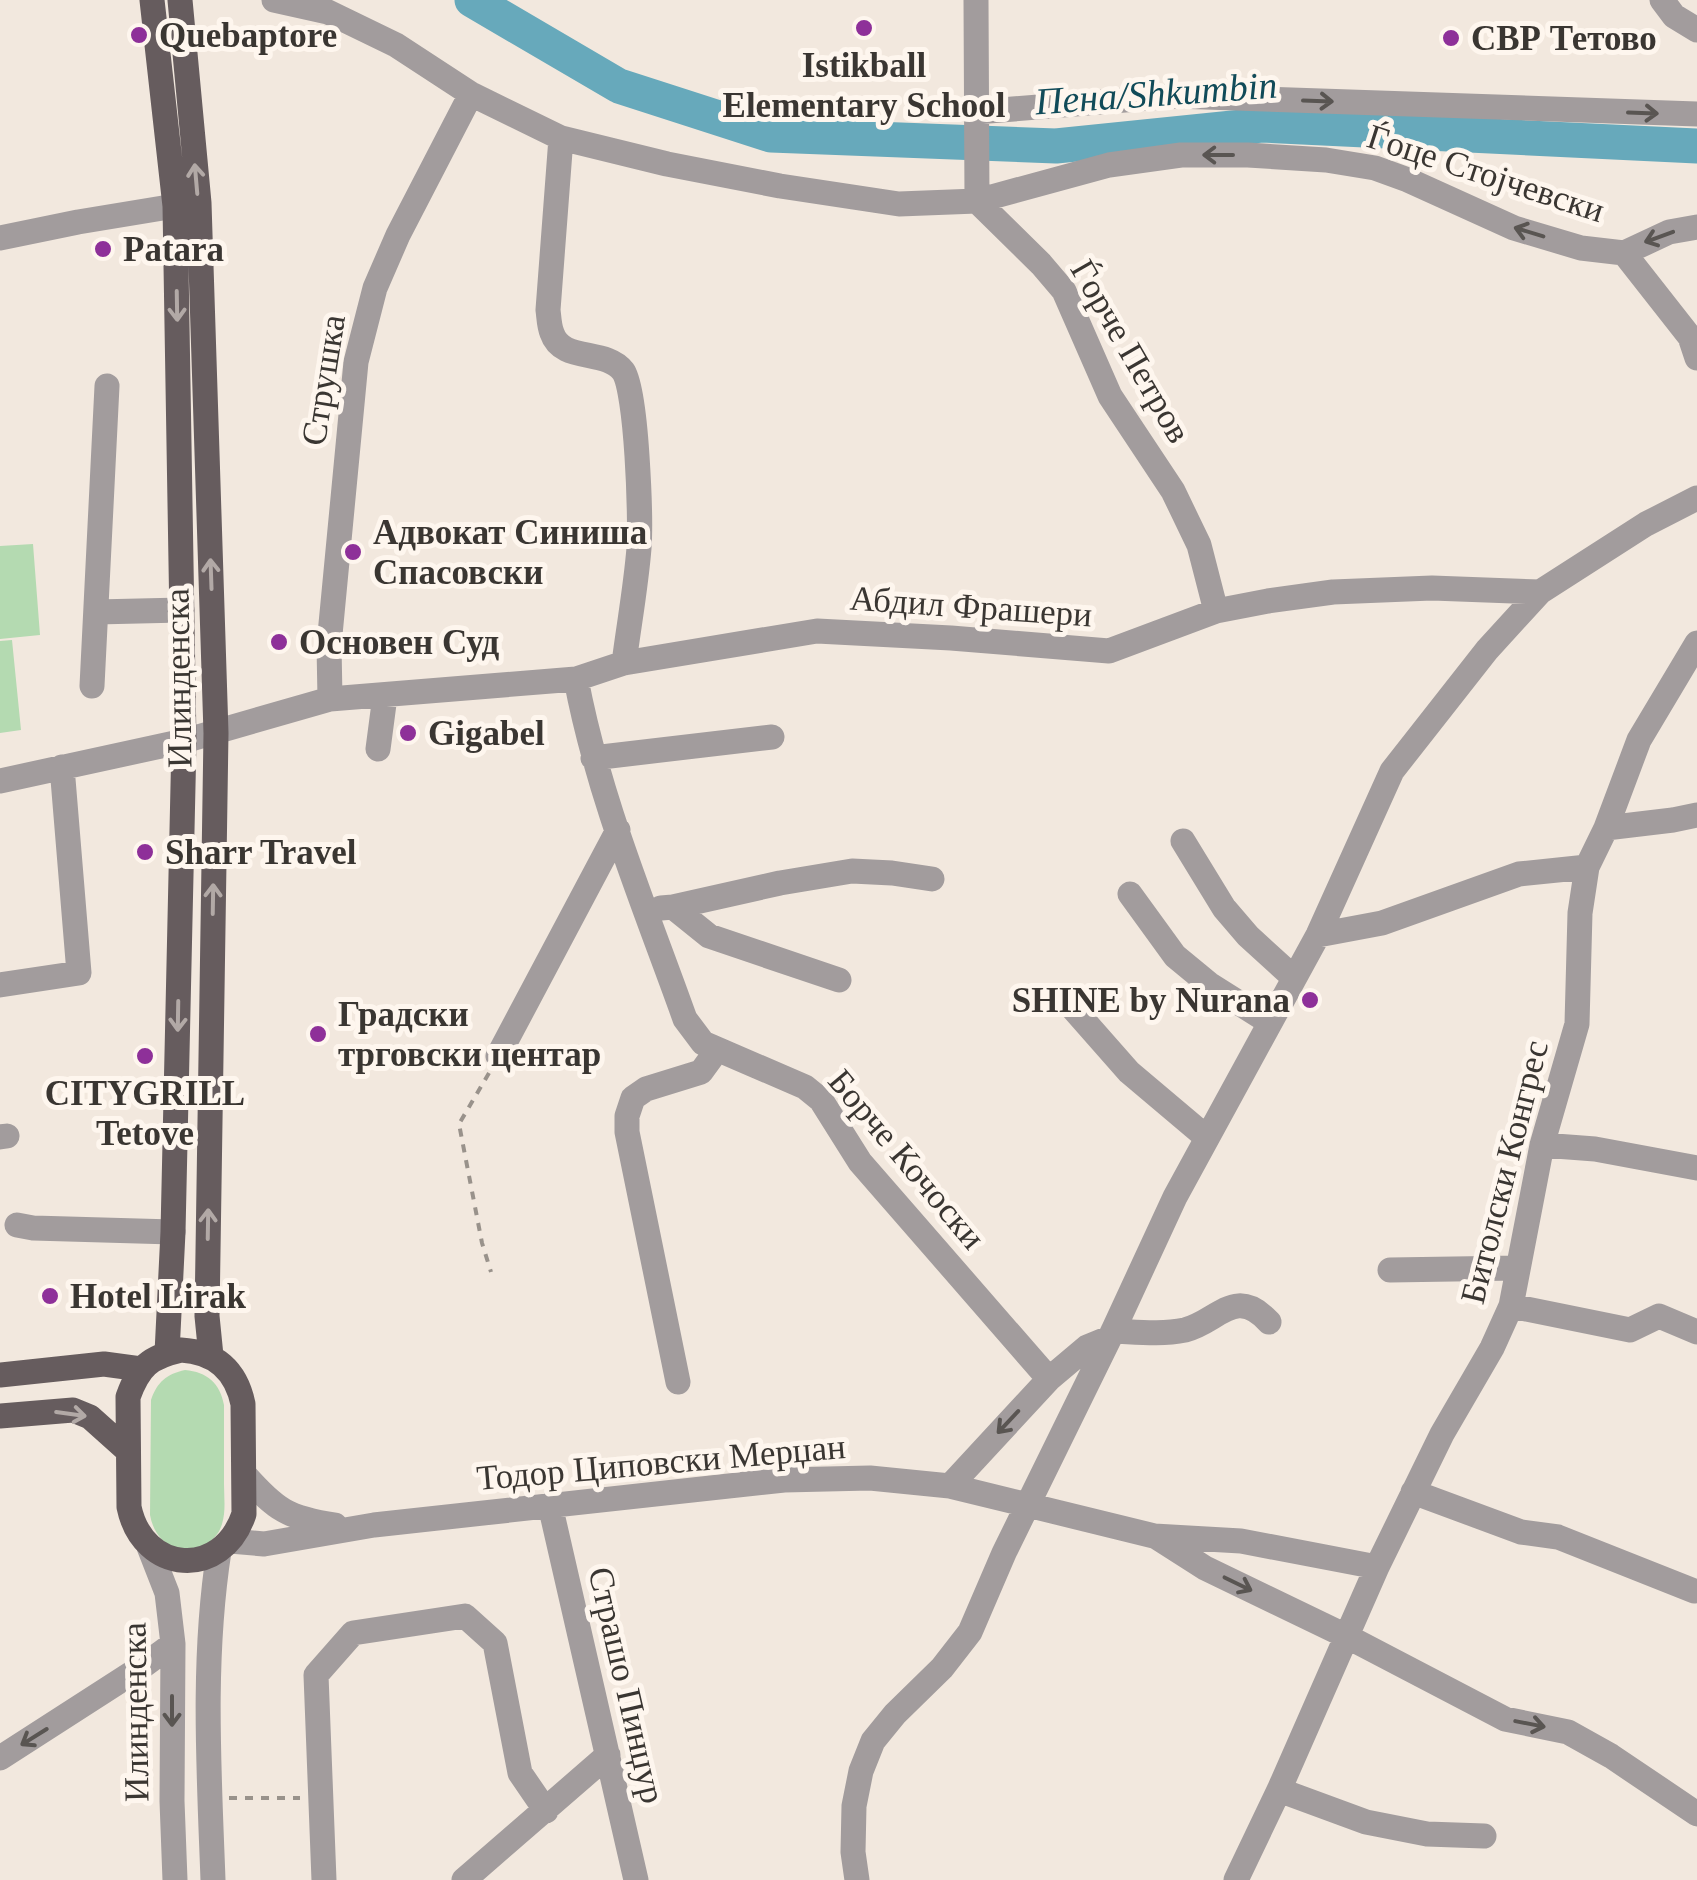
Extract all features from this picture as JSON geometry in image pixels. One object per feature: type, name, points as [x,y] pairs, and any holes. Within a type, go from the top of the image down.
[{"type":"main road","name":"Илинденска","points":[[152,0],[175,206],[184,741],[173,1232],[166,1353]]},
{"type":"main road","name":"Илинденска","points":[[180,0],[198,203],[216,733],[207,1316],[210,1356],[223,1364],[240,1389],[245,1475],[244,1514],[239,1529],[225,1546]]},
{"type":"main road","points":[[0,1375],[104,1364],[142,1368],[166,1353],[181,1350],[210,1356]]},
{"type":"main road","name":"Илинденска","points":[[142,1368],[128,1396],[130,1507],[132,1522],[149,1547]]},
{"type":"main road","points":[[0,1416],[73,1410],[90,1417],[128,1452]]},
{"type":"main road","points":[[149,1547],[176,1560],[191,1561],[225,1546]]},
{"type":"street","name":"Ѓоце Стојчевски","points":[[274,0],[328,12],[396,45],[470,94],[561,138],[780,186],[899,204],[1109,164],[1181,155],[1248,155],[1326,160],[1374,168],[1514,228],[1580,248],[1624,252],[1669,232],[1697,227]]},
{"type":"street","points":[[976,0],[977,191]]},
{"type":"street","points":[[1662,0],[1674,16],[1697,30]]},
{"type":"street","name":"Струшка","points":[[330,699],[331,625],[356,362],[375,288],[470,94]]},
{"type":"street","points":[[976,121],[1174,96],[1697,114]]},
{"type":"street","points":[[561,138],[548,310],[552,336],[570,352],[605,358],[623,371],[636,428],[639,544],[624,663]]},
{"type":"street","name":"Ѓорче Петров","points":[[977,191],[1064,292],[1110,396],[1173,490],[1200,544],[1216,610]]},
{"type":"street","points":[[0,238],[175,206]]},
{"type":"street","points":[[1624,252],[1690,337],[1697,358]]},
{"type":"street","points":[[92,686],[107,386]]},
{"type":"street","points":[[857,1880],[852,1852],[854,1806],[873,1740],[942,1668],[970,1632],[1174,1196],[1318,935],[1392,771],[1487,650],[1540,592],[1646,524],[1696,501]]},
{"type":"street","name":"Абдил Фрашери","points":[[0,780],[184,741],[330,699],[576,678],[624,663],[817,632],[1110,651],[1216,610],[1334,592],[1432,588],[1540,592]]},
{"type":"street","points":[[96,612],[182,610]]},
{"type":"street","name":"Битолски Конгрес","points":[[1236,1880],[1377,1567],[1442,1434],[1492,1348],[1510,1306],[1542,1146],[1577,1024],[1580,913],[1587,867],[1639,740],[1697,644]]},
{"type":"street","name":"Борче Кочоски","points":[[576,678],[602,788],[685,1018],[703,1043],[805,1086],[820,1100],[860,1162],[1049,1379]]},
{"type":"street","points":[[378,749],[385,696]]},
{"type":"street","points":[[593,758],[772,737]]},
{"type":"street","points":[[0,985],[79,974],[62,767]]},
{"type":"street","points":[[1606,828],[1697,816]]},
{"type":"street","points":[[498,1056],[618,830]]},
{"type":"street","points":[[1182,841],[1224,908],[1293,977]]},
{"type":"street","points":[[1318,935],[1382,924],[1519,874],[1587,867]]},
{"type":"street","points":[[646,909],[852,872],[932,879]]},
{"type":"street","points":[[1130,894],[1175,956],[1209,984],[1269,1022]]},
{"type":"street","points":[[673,907],[709,936],[839,980]]},
{"type":"street","points":[[1070,1004],[1128,1072],[1206,1137]]},
{"type":"street","points":[[678,1382],[626,1132],[627,1116],[633,1098],[702,1072],[717,1050]]},
{"type":"street","points":[[1542,1146],[1595,1150],[1697,1168]]},
{"type":"street","points":[[9,1222],[33,1228],[173,1232]]},
{"type":"street","points":[[1390,1270],[1518,1268]]},
{"type":"street","points":[[950,1486],[1049,1379],[1087,1347],[1111,1335],[1190,1329],[1224,1308],[1246,1306],[1258,1310],[1269,1322]]},
{"type":"street","points":[[1510,1306],[1630,1330],[1659,1316],[1697,1332]]},
{"type":"street","points":[[245,1475],[265,1498],[288,1514],[360,1528]]},
{"type":"street","name":"Тодор Циповски Мерџан","points":[[225,1546],[784,1480],[870,1478],[950,1486],[1154,1536],[1241,1542],[1377,1567]]},
{"type":"street","points":[[1413,1492],[1521,1532],[1558,1537],[1694,1592]]},
{"type":"street","name":"Страшо Пинџур","points":[[550,1505],[636,1880]]},
{"type":"street","name":"Тодор Циповски Мерџан","points":[[1154,1536],[1205,1568],[1506,1720],[1568,1732],[1697,1814]]},
{"type":"street","name":"Илинденска","points":[[213,1880],[207,1738],[212,1596],[225,1546]]},
{"type":"street","name":"Илинденска","points":[[149,1547],[167,1593],[172,1644],[175,1880]]},
{"type":"street","points":[[324,1880],[316,1674],[353,1633],[464,1616],[495,1642],[520,1773],[546,1810]]},
{"type":"street","points":[[0,1758],[172,1644]]},
{"type":"street","points":[[464,1880],[608,1756]]},
{"type":"street","points":[[1279,1790],[1366,1822],[1427,1834],[1484,1836]]},
{"type":"street","points":[[172,1812],[210,1806]]},
{"type":"path","points":[[491,1272],[460,1124],[498,1056]]},
{"type":"path","points":[[210,1806],[322,1798]]},
{"type":"green space","points":[[33,544],[40,635],[0,639],[0,546]]},
{"type":"green space","points":[[12,640],[21,730],[0,733],[0,641]]},
{"type":"green space","points":[[185,1370],[211,1380],[224,1405],[222,1524],[211,1541],[186,1550],[163,1541],[150,1515],[151,1400],[163,1380]]},
{"type":"waterway","name":"Пена/Shkumbin","points":[[472,0],[619,86],[771,135],[1056,146],[1262,125],[1697,146]]},
{"type":"place","name":"Istikball Elementary School","points":[[864,28]]},
{"type":"place","name":"Quebaptore","points":[[139,35]]},
{"type":"place","name":"СВР Тетово","points":[[1451,38]]},
{"type":"place","name":"Patara","points":[[103,249]]},
{"type":"place","name":"Адвокат Синиша Спасовски","points":[[353,552]]},
{"type":"place","name":"Основен Суд","points":[[279,642]]},
{"type":"place","name":"Gigabel","points":[[408,733]]},
{"type":"place","name":"Sharr Travel","points":[[145,852]]},
{"type":"place","name":"SHINE by Nurana","points":[[1310,1000]]},
{"type":"place","name":"Градски трговски центар","points":[[318,1034]]},
{"type":"place","name":"CITYGRILL Tetove","points":[[145,1056]]},
{"type":"place","name":"Hotel Lirak","points":[[50,1296]]}]
